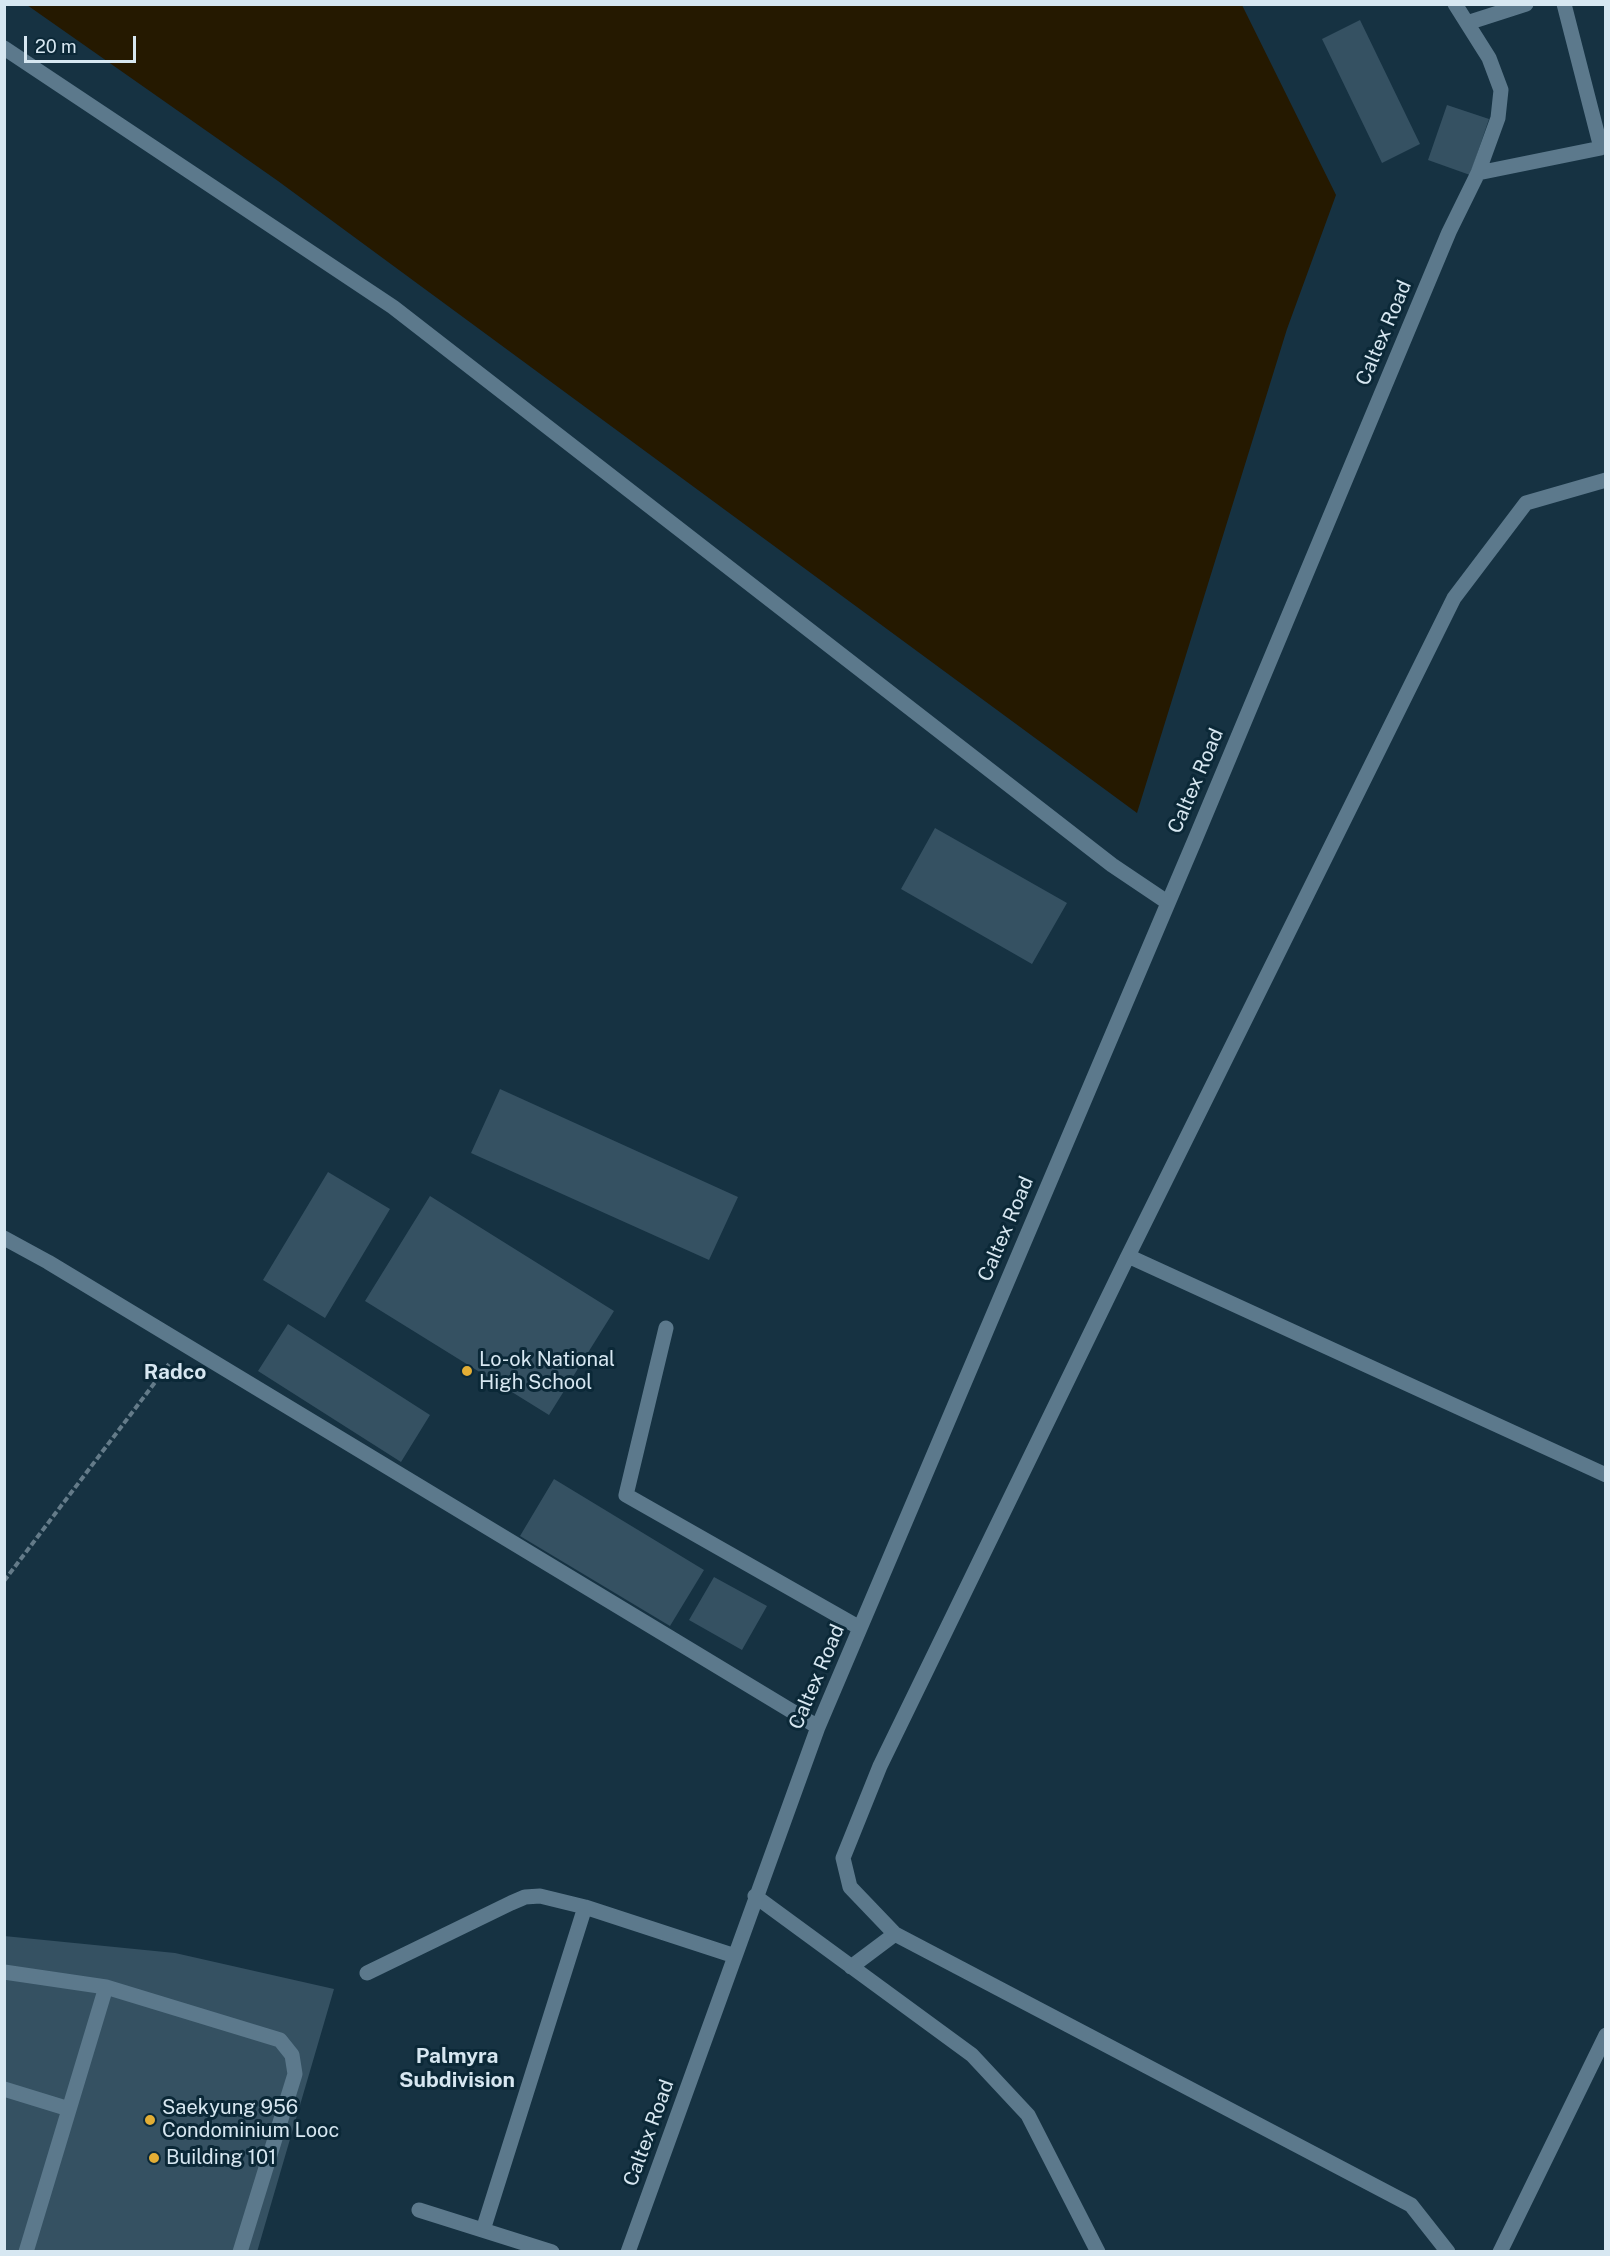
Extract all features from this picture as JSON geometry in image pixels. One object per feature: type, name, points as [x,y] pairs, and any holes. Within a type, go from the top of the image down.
[{"type":"street","name":"Caltex Road","points":[[628,2252],[818,1726],[1449,232],[1478,173],[1498,118],[1501,90],[1489,58],[1455,4]]},
{"type":"street","points":[[1467,23],[1526,4]]},
{"type":"street","points":[[1478,173],[1601,148],[1564,4]]},
{"type":"street","points":[[4,48],[393,307],[1112,865],[1167,902]]},
{"type":"street","points":[[1448,2252],[1411,2205],[895,1934],[850,1887],[843,1858],[880,1766],[1128,1256],[1454,598],[1526,503],[1605,480]]},
{"type":"street","points":[[4,1238],[818,1726]]},
{"type":"street","points":[[1128,1256],[1605,1475]]},
{"type":"street","points":[[666,1328],[626,1495],[860,1628]]},
{"type":"street","points":[[367,1973],[525,1897],[540,1896],[585,1907],[735,1956]]},
{"type":"street","points":[[755,1896],[972,2055],[1028,2115],[1098,2252]]},
{"type":"street","points":[[483,2230],[585,1907]]},
{"type":"street","points":[[851,1967],[895,1934]]},
{"type":"street","points":[[4,1972],[106,1988],[280,2040],[292,2055],[295,2074],[240,2252]]},
{"type":"street","points":[[26,2252],[106,1988]]},
{"type":"street","points":[[1500,2252],[1605,2035]]},
{"type":"street","points":[[4,2089],[69,2109]]},
{"type":"street","points":[[419,2210],[552,2252]]},
{"type":"path","points":[[4,1581],[184,1345]]},
{"type":"shaded area","points":[[27,5],[1242,5],[1336,195],[1287,329],[1137,813],[278,181]]},
{"type":"building","points":[[1360,20],[1420,144],[1382,163],[1322,39]]},
{"type":"building","points":[[1447,105],[1489,119],[1470,175],[1428,160]]},
{"type":"building","points":[[935,828],[1067,903],[1032,964],[901,889]]},
{"type":"building","points":[[500,1089],[738,1197],[709,1260],[471,1153]]},
{"type":"building","points":[[328,1172],[390,1209],[325,1318],[263,1280]]},
{"type":"building","points":[[430,1196],[614,1311],[549,1415],[365,1301]]},
{"type":"building","points":[[288,1324],[430,1415],[401,1462],[258,1371]]},
{"type":"building","points":[[554,1479],[704,1570],[670,1626],[520,1536]]},
{"type":"building","points":[[714,1577],[767,1606],[742,1650],[689,1620]]},
{"type":"building","name":"Saekyung 956 Condominium Looc","points":[[4,1936],[175,1953],[334,1989],[257,2252],[4,2252]]},
{"type":"place","name":"Lo-ok National High School","points":[[467,1371]]},
{"type":"place","name":"Saekyung 956 Condominium Looc","points":[[150,2120]]},
{"type":"place","name":"Building 101","points":[[154,2158]]},
{"type":"district","name":"Radco","points":[[175,1373]]},
{"type":"district","name":"Palmyra Subdivision","points":[[457,2069]]}]
